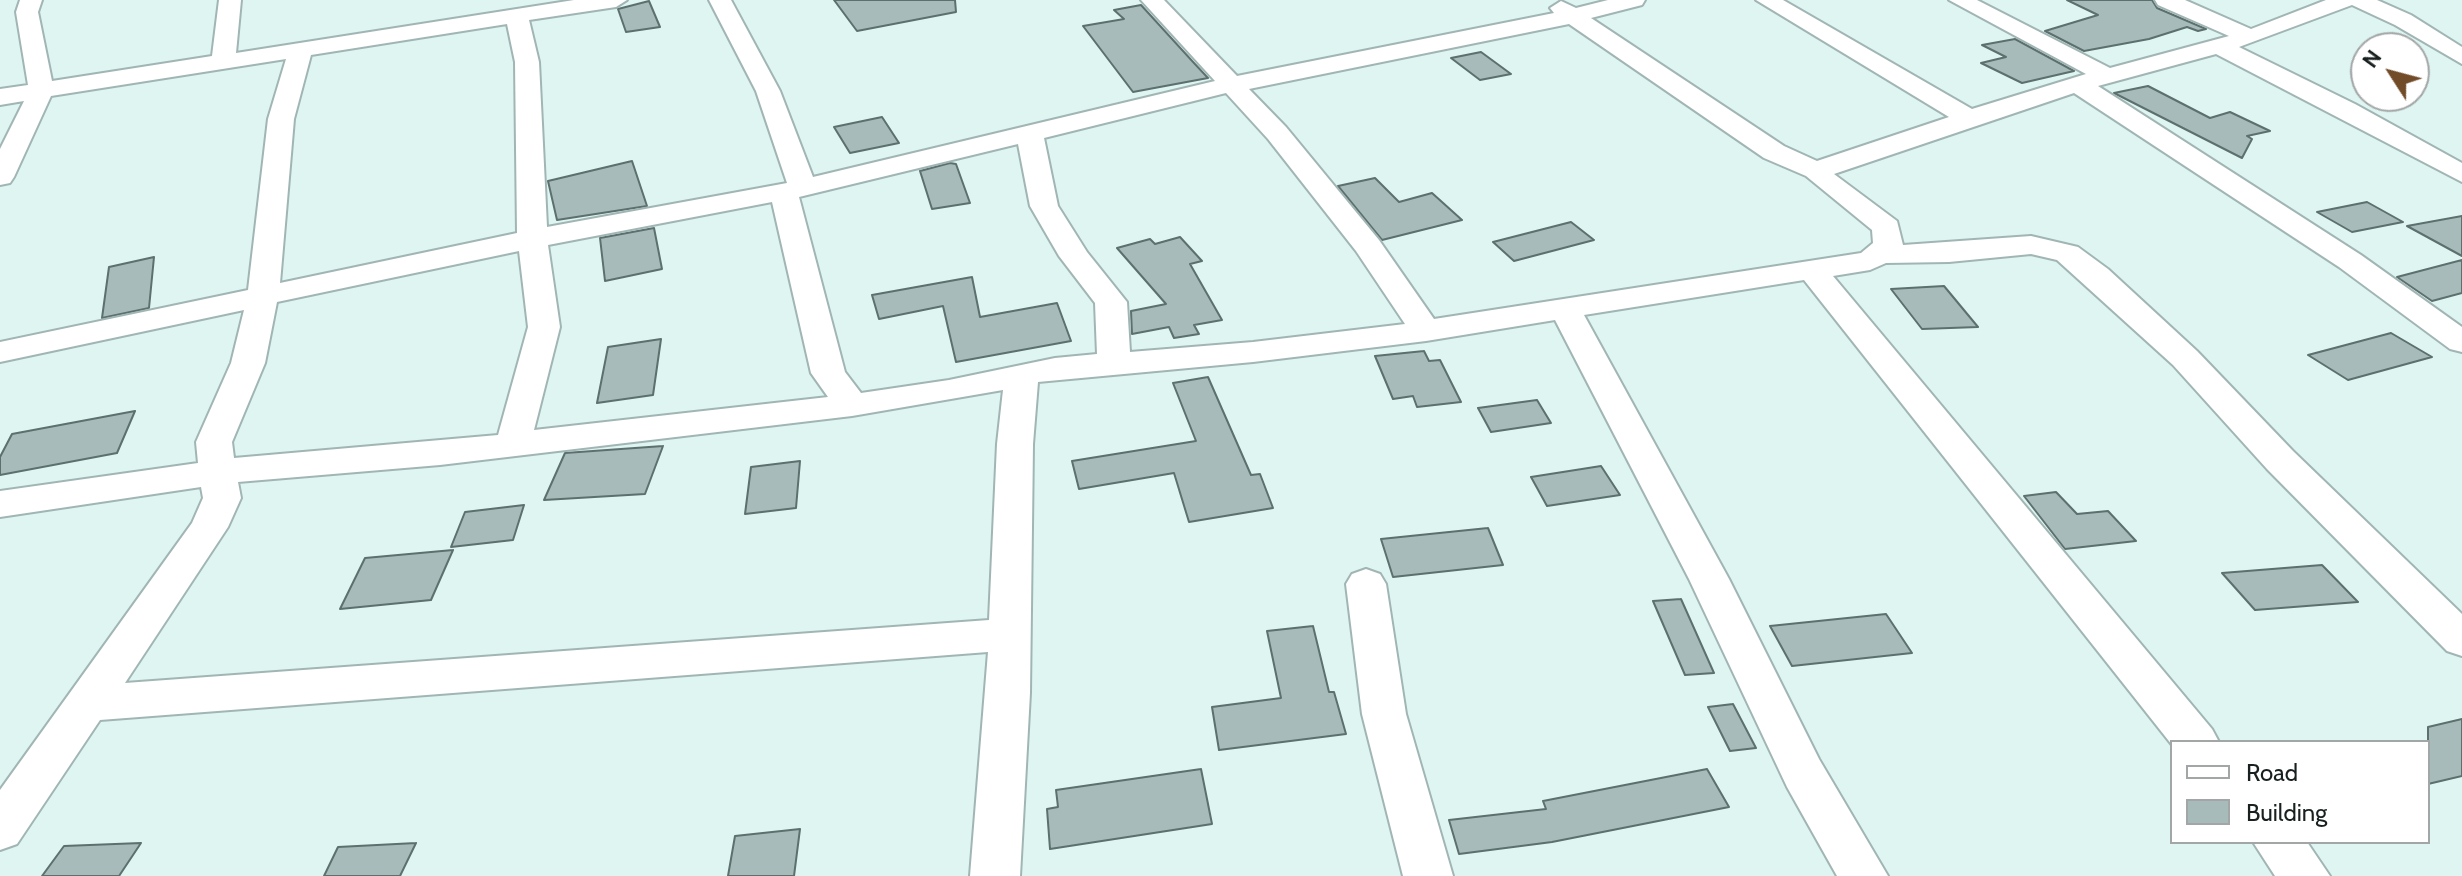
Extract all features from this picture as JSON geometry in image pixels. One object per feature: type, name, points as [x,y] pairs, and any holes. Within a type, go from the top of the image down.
[{"type":"street","points":[[0,177],[41,91],[27,12],[31,0]]},
{"type":"street","points":[[223,63],[230,0]]},
{"type":"street","points":[[0,97],[616,0]]},
{"type":"street","points":[[720,0],[768,91],[793,190],[828,373],[852,405]]},
{"type":"street","points":[[1152,0],[1277,133],[1368,246],[1426,331]]},
{"type":"street","points":[[1548,0],[1774,152],[1819,172],[1887,227],[1888,246],[1883,254]]},
{"type":"street","points":[[0,352],[532,239],[793,190],[1230,85],[1634,0]]},
{"type":"street","points":[[1767,0],[1969,118]]},
{"type":"street","points":[[1960,0],[2093,80],[2462,342]]},
{"type":"street","points":[[2166,0],[2251,37]]},
{"type":"street","points":[[1819,172],[1836,162],[1969,118],[2251,37],[2346,0]]},
{"type":"street","points":[[2359,0],[2403,20],[2462,57]]},
{"type":"street","points":[[513,444],[544,327],[532,239],[533,176],[527,62],[517,17]]},
{"type":"street","points":[[2218,46],[2346,109],[2462,174]]},
{"type":"street","points":[[0,829],[209,527],[222,498],[214,442],[248,363],[263,296],[281,119],[301,50]]},
{"type":"street","points":[[1030,135],[1044,206],[1074,256],[1111,302],[1114,363]]},
{"type":"street","points":[[0,504],[217,472],[513,444],[852,405],[1022,375],[1114,363],[1253,352],[1426,331],[1870,261],[1883,254],[1949,253],[2031,245],[2067,253],[2097,276],[2185,358],[2280,460],[2462,640]]},
{"type":"street","points":[[1812,270],[2194,740]]},
{"type":"street","points":[[1565,309],[1709,579],[1803,773],[1863,876]]},
{"type":"street","points":[[995,876],[1011,634],[1015,444],[1022,375]]},
{"type":"street","points":[[1366,584],[1384,714],[1428,876]]},
{"type":"street","points":[[87,703],[1011,634]]},
{"type":"street","points":[[2279,844],[2305,876]]},
{"type":"building","points":[[834,0],[955,0],[956,12],[857,31]]},
{"type":"building","points":[[2067,0],[2152,0],[2157,8],[2206,29],[2198,31],[2187,27],[2149,39],[2084,51],[2045,31],[2098,15]]},
{"type":"building","points":[[649,1],[660,27],[626,32],[618,9]]},
{"type":"building","points":[[1141,5],[1208,78],[1133,92],[1083,26],[1124,19],[1114,10]]},
{"type":"building","points":[[2015,39],[2074,71],[2022,83],[1981,63],[2006,57],[1982,45]]},
{"type":"building","points":[[1481,52],[1511,74],[1480,80],[1451,58]]},
{"type":"building","points":[[2148,86],[2210,118],[2230,112],[2270,131],[2247,136],[2252,139],[2242,158],[2114,93]]},
{"type":"building","points":[[882,117],[899,143],[850,153],[834,127]]},
{"type":"building","points":[[632,161],[647,206],[557,220],[548,181]]},
{"type":"building","points":[[956,164],[970,203],[932,209],[920,171]]},
{"type":"building","points":[[1375,178],[1399,202],[1432,193],[1462,220],[1382,240],[1338,186]]},
{"type":"building","points":[[2367,202],[2403,222],[2352,232],[2317,212]]},
{"type":"building","points":[[2462,216],[2462,256],[2407,226]]},
{"type":"building","points":[[1571,222],[1594,240],[1514,261],[1493,242]]},
{"type":"building","points":[[654,228],[662,269],[605,281],[600,238]]},
{"type":"building","points":[[1180,237],[1202,261],[1190,264],[1222,320],[1194,325],[1199,334],[1174,338],[1169,327],[1132,334],[1131,311],[1166,304],[1117,248],[1150,239],[1155,244]]},
{"type":"building","points":[[154,257],[149,308],[102,318],[109,267]]},
{"type":"building","points":[[2462,260],[2462,293],[2432,301],[2397,277]]},
{"type":"building","points":[[972,277],[980,317],[1057,303],[1071,341],[956,362],[943,306],[879,319],[872,295]]},
{"type":"building","points":[[1944,286],[1978,327],[1922,329],[1891,289]]},
{"type":"building","points":[[2391,333],[2432,357],[2348,380],[2308,355]]},
{"type":"building","points":[[661,339],[653,395],[597,403],[608,347]]},
{"type":"building","points":[[1424,351],[1429,361],[1440,360],[1461,402],[1417,407],[1413,396],[1393,399],[1375,356]]},
{"type":"building","points":[[1208,377],[1251,475],[1260,474],[1273,508],[1189,522],[1174,473],[1079,489],[1072,461],[1196,441],[1173,383]]},
{"type":"building","points":[[1537,400],[1551,423],[1491,432],[1478,408]]},
{"type":"building","points":[[135,411],[117,453],[0,475],[0,457],[12,434]]},
{"type":"building","points":[[663,446],[645,494],[544,500],[565,453]]},
{"type":"building","points":[[800,461],[796,508],[745,514],[751,467]]},
{"type":"building","points":[[1601,466],[1620,495],[1547,506],[1531,477]]},
{"type":"building","points":[[2056,492],[2077,514],[2108,511],[2136,541],[2065,549],[2024,496]]},
{"type":"building","points":[[524,505],[513,540],[451,547],[465,512]]},
{"type":"building","points":[[1488,528],[1503,565],[1393,577],[1381,539]]},
{"type":"building","points":[[453,550],[431,600],[340,609],[365,558]]},
{"type":"building","points":[[2322,565],[2358,602],[2255,610],[2222,573]]},
{"type":"building","points":[[1681,599],[1714,673],[1685,675],[1653,601]]},
{"type":"building","points":[[1886,614],[1912,653],[1792,666],[1770,626]]},
{"type":"building","points":[[1313,626],[1329,692],[1334,692],[1346,734],[1219,750],[1212,707],[1281,698],[1267,631]]},
{"type":"building","points":[[1733,704],[1756,748],[1730,751],[1708,707]]},
{"type":"building","points":[[2462,719],[2462,776],[2430,784],[2428,727]]},
{"type":"building","points":[[1201,769],[1212,824],[1050,849],[1047,809],[1058,807],[1056,790]]},
{"type":"building","points":[[1707,769],[1729,807],[1552,842],[1459,854],[1449,820],[1546,809],[1543,801]]},
{"type":"building","points":[[800,829],[794,876],[728,876],[735,836]]},
{"type":"building","points":[[141,843],[119,876],[42,876],[64,846]]},
{"type":"building","points":[[416,843],[400,876],[324,876],[338,847]]}]
